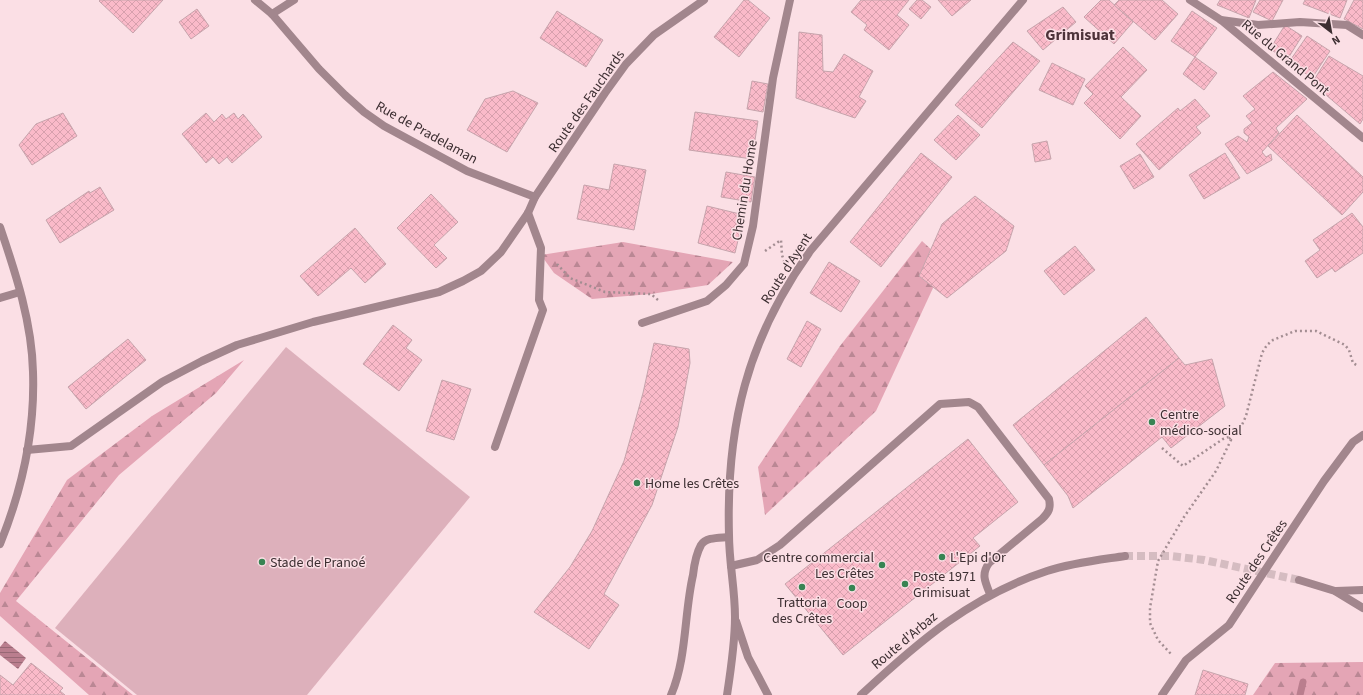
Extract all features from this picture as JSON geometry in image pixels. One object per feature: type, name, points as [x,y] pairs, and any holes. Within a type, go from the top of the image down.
[{"type":"street","name":"Rue de Pradelaman","points":[[255,0],[272,14],[320,69],[364,112],[384,126],[467,171],[535,197]]},
{"type":"street","points":[[272,14],[294,0]]},
{"type":"street","name":"Route des Fauchards","points":[[27,450],[72,446],[162,382],[237,345],[313,322],[439,292],[481,271],[501,252],[528,213],[535,197],[626,64],[654,35],[704,0]]},
{"type":"street","name":"Chemin du Home","points":[[642,323],[707,301],[726,285],[744,264],[753,226],[773,78],[790,0]]},
{"type":"street","name":"Route d'Ayent","points":[[727,695],[732,661],[735,617],[728,537],[728,488],[736,420],[745,379],[754,354],[784,290],[811,250],[1023,0]]},
{"type":"street","name":"Rue du Grand Pont","points":[[1190,0],[1222,20],[1363,138]]},
{"type":"street","points":[[1222,20],[1258,25],[1300,22],[1347,25],[1363,35]]},
{"type":"street","points":[[495,447],[543,310],[538,300],[541,248],[528,213]]},
{"type":"street","points":[[0,227],[20,292],[27,323],[33,371],[32,407],[27,450],[12,514],[0,544]]},
{"type":"street","points":[[0,298],[20,292]]},
{"type":"street","points":[[731,566],[757,560],[780,545],[940,404],[969,402],[978,407],[1049,499],[1050,506],[1048,512],[1042,518],[989,563],[986,568],[984,579],[990,594]]},
{"type":"street","name":"Route des Crêtes","points":[[1162,695],[1183,666],[1229,625],[1324,481],[1353,442],[1363,435]]},
{"type":"street","points":[[671,695],[684,642],[689,592],[696,558],[701,544],[709,539],[728,537]]},
{"type":"street","name":"Route d'Arbaz","points":[[860,695],[898,659],[939,627],[990,594],[1049,571],[1125,556]]},
{"type":"street","points":[[1299,580],[1335,591],[1363,608]]},
{"type":"street","points":[[1335,591],[1363,590]]},
{"type":"street","name":"Route d'Ayent","points":[[735,617],[748,657],[768,695]]},
{"type":"path","points":[[744,264],[781,240],[784,261]]},
{"type":"path","points":[[541,248],[570,278],[605,292],[651,294],[672,313]]},
{"type":"path","points":[[1229,439],[1240,427],[1246,416],[1262,353],[1267,345],[1273,340],[1295,331],[1316,331],[1345,345],[1349,350],[1353,363],[1358,366]]},
{"type":"path","points":[[1162,448],[1183,466],[1222,439],[1228,437],[1229,439]]},
{"type":"path","points":[[1183,666],[1158,640],[1150,623],[1150,608],[1158,561],[1163,550],[1219,466],[1229,446],[1231,440],[1229,439]]},
{"type":"green space","points":[[922,241],[935,253],[933,288],[876,411],[765,515],[758,467],[840,346]]},
{"type":"green space","points":[[623,242],[733,262],[708,285],[651,294],[592,299],[554,273],[541,255]]},
{"type":"green space","points":[[244,360],[216,393],[119,475],[16,601],[133,695],[89,695],[0,616],[0,593],[67,480],[152,416]]},
{"type":"green space","points":[[1363,662],[1363,695],[1253,695],[1275,663]]},
{"type":"shaded area","name":"Stade de Pranoé","points":[[286,347],[470,497],[307,695],[137,695],[55,628]]},
{"type":"shaded area","points":[[5,641],[26,658],[18,669],[0,655],[0,647]]},
{"type":"building","points":[[163,0],[133,33],[99,1]]},
{"type":"building","points":[[744,0],[748,0],[770,18],[739,57],[714,37]]},
{"type":"building","points":[[861,0],[909,0],[897,15],[909,25],[889,50],[864,30],[867,25],[851,12]]},
{"type":"building","points":[[917,0],[922,0],[931,7],[921,19],[909,9]]},
{"type":"building","points":[[938,0],[971,0],[952,16]]},
{"type":"building","points":[[1101,0],[1109,0],[1133,22],[1114,44],[1084,17]]},
{"type":"building","points":[[1119,0],[1162,0],[1178,14],[1155,40],[1114,5]]},
{"type":"building","points":[[1220,0],[1256,0],[1249,18],[1217,5]]},
{"type":"building","points":[[1260,0],[1283,0],[1272,21],[1253,12]]},
{"type":"building","points":[[1305,0],[1347,0],[1340,18],[1303,4]]},
{"type":"building","points":[[1354,0],[1363,0],[1363,29],[1344,19]]},
{"type":"building","points":[[1063,7],[1076,22],[1043,50],[1027,31]]},
{"type":"building","points":[[197,9],[209,26],[191,39],[179,22]]},
{"type":"building","points":[[557,11],[603,40],[586,67],[540,38]]},
{"type":"building","points":[[1192,11],[1217,28],[1195,57],[1171,41]]},
{"type":"building","points":[[1285,25],[1302,36],[1287,60],[1270,49]]},
{"type":"building","points":[[799,32],[822,35],[823,71],[833,72],[844,54],[873,71],[859,97],[866,101],[855,118],[796,98]]},
{"type":"building","points":[[1307,36],[1330,51],[1312,78],[1289,62]]},
{"type":"building","points":[[1013,42],[1040,61],[982,128],[955,105]]},
{"type":"building","points":[[1123,47],[1147,70],[1121,97],[1141,116],[1120,139],[1084,103],[1093,94],[1085,86]]},
{"type":"building","points":[[1329,56],[1363,76],[1363,119],[1360,124],[1312,83]]},
{"type":"building","points":[[1195,57],[1217,73],[1204,90],[1183,74]]},
{"type":"building","points":[[1052,63],[1085,79],[1073,105],[1039,90]]},
{"type":"building","points":[[1273,72],[1307,99],[1276,128],[1279,133],[1262,152],[1266,157],[1271,154],[1272,160],[1247,174],[1225,144],[1238,136],[1247,142],[1249,137],[1244,133],[1244,129],[1252,123],[1246,116],[1255,109],[1243,96]]},
{"type":"building","points":[[752,81],[768,84],[763,112],[747,109]]},
{"type":"building","points":[[513,91],[538,103],[507,152],[467,130],[485,99]]},
{"type":"building","points":[[1195,99],[1210,116],[1196,127],[1201,133],[1159,170],[1136,144],[1178,108],[1180,111]]},
{"type":"building","points":[[695,112],[758,121],[752,159],[689,150]]},
{"type":"building","points":[[63,113],[77,136],[32,165],[19,145],[36,124]]},
{"type":"building","points":[[206,113],[214,122],[222,114],[226,119],[234,113],[238,119],[243,114],[262,137],[232,163],[227,157],[219,164],[213,157],[206,163],[182,134]]},
{"type":"building","points":[[958,115],[980,135],[956,160],[934,140]]},
{"type":"building","points":[[1297,115],[1363,177],[1363,192],[1342,215],[1268,146]]},
{"type":"building","points":[[1047,141],[1051,159],[1035,162],[1032,144]]},
{"type":"building","points":[[921,153],[952,177],[881,267],[850,242]]},
{"type":"building","points":[[1225,153],[1240,178],[1204,199],[1189,175]]},
{"type":"building","points":[[1140,154],[1154,177],[1134,189],[1120,166]]},
{"type":"building","points":[[614,164],[646,170],[634,230],[577,219],[584,185],[609,190]]},
{"type":"building","points":[[726,172],[755,177],[751,202],[721,197]]},
{"type":"building","points":[[100,187],[114,210],[60,243],[46,220],[89,191],[90,193]]},
{"type":"building","points":[[431,194],[458,222],[434,245],[447,258],[436,268],[397,228]]},
{"type":"building","points":[[975,196],[1014,226],[1006,251],[947,298],[919,276],[942,224]]},
{"type":"building","points":[[707,206],[744,215],[735,253],[698,243]]},
{"type":"building","points":[[1352,213],[1363,227],[1363,253],[1335,272],[1332,268],[1317,278],[1305,261],[1320,250],[1313,240]]},
{"type":"building","points":[[355,228],[386,264],[365,283],[351,268],[318,296],[300,276]]},
{"type":"building","points":[[1075,246],[1095,270],[1064,295],[1044,271]]},
{"type":"building","points":[[829,262],[860,281],[841,312],[810,293]]},
{"type":"building","points":[[1146,317],[1179,358],[1044,465],[1013,425]]},
{"type":"building","points":[[807,321],[821,329],[801,367],[787,359]]},
{"type":"building","points":[[393,325],[412,340],[406,348],[422,360],[399,391],[363,364]]},
{"type":"building","points":[[128,339],[146,360],[86,409],[68,387]]},
{"type":"building","name":"Home les Crêtes","points":[[654,343],[689,349],[690,363],[678,427],[652,505],[604,594],[619,605],[589,649],[534,612],[570,567],[592,531],[624,461],[643,393]]},
{"type":"building","name":"Centre médico-social","points":[[1179,358],[1185,365],[1212,359],[1225,406],[1171,448],[1162,437],[1073,508],[1068,496],[1044,465]]},
{"type":"building","points":[[442,380],[471,389],[454,440],[426,431]]},
{"type":"building","name":"Centre commercial Les Crêtes","points":[[968,439],[1018,502],[973,538],[980,546],[843,655],[785,584]]},
{"type":"building","points":[[31,663],[63,688],[60,691],[65,695],[0,695],[0,675],[13,685]]},
{"type":"building","points":[[1203,670],[1248,684],[1245,695],[1195,695]]},
{"type":"waterway","points":[[1300,695],[1303,682]]},
{"type":"tunnel","points":[[1125,556],[1171,556],[1204,560],[1299,580]]},
{"type":"place","name":"Centre médico-social","points":[[1152,422]]},
{"type":"place","name":"Home les Crêtes","points":[[637,483]]},
{"type":"place","name":"L'Epi d'Or","points":[[942,557]]},
{"type":"place","name":"Stade de Pranoé","points":[[262,562]]},
{"type":"place","name":"Centre commercial Les Crêtes","points":[[882,565]]},
{"type":"place","name":"Poste 1971 Grimisuat","points":[[905,584]]},
{"type":"place","name":"Trattoria des Crêtes","points":[[802,587]]},
{"type":"place","name":"Coop","points":[[852,588]]},
{"type":"district","name":"Grimisuat","points":[[1080,34]]}]
